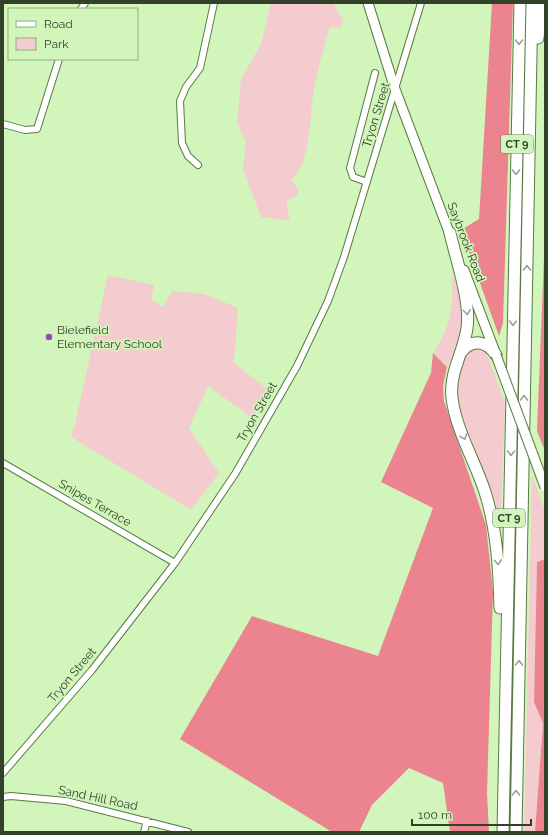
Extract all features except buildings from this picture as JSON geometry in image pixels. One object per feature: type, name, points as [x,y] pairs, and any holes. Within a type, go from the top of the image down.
[{"type":"highway","name":"CT 9","points":[[503,832],[520,3]]},
{"type":"highway","name":"CT 9","points":[[516,832],[532,3]]},
{"type":"highway","points":[[529,145],[542,3]]},
{"type":"highway","points":[[450,233],[468,320],[465,338],[451,387],[454,408],[484,491],[496,541],[500,591],[505,752]]},
{"type":"highway","points":[[458,359],[464,348],[473,343],[485,344],[490,347],[496,355]]},
{"type":"main road","name":"Saybrook Road","points":[[368,3],[396,89],[545,487]]},
{"type":"street","points":[[198,166],[188,156],[182,143],[180,101],[184,90],[197,73],[202,61],[214,3]]},
{"type":"street","name":"Tryon Street","points":[[3,773],[92,670],[175,563],[235,474],[297,366],[316,330],[344,257],[421,3]]},
{"type":"street","points":[[3,124],[25,130],[37,129],[60,60]]},
{"type":"street","points":[[367,182],[353,177],[350,168],[375,73]]},
{"type":"street","name":"Snipes Terrace","points":[[3,463],[175,563]]},
{"type":"street","name":"Sand Hill Road","points":[[3,797],[11,796],[66,801],[147,820],[188,832]]},
{"type":"street","points":[[144,832],[147,820]]},
{"type":"green space","points":[[271,3],[331,3],[335,6],[343,21],[340,28],[330,27],[321,58],[312,99],[306,150],[303,162],[298,172],[291,180],[298,189],[298,195],[286,202],[290,221],[261,217],[243,169],[246,142],[237,123],[241,79],[261,44]]},
{"type":"green space","points":[[452,272],[464,310],[461,337],[448,367],[433,353],[445,332],[448,323],[452,305]]},
{"type":"green space","points":[[108,275],[154,285],[151,299],[163,307],[172,291],[204,294],[238,308],[234,363],[271,392],[252,418],[208,386],[189,428],[219,473],[191,510],[71,437]]},
{"type":"green space","points":[[476,348],[484,350],[487,354],[505,403],[500,537],[495,503],[458,402],[457,384],[460,366],[469,352]]},
{"type":"green space","points":[[532,475],[545,511],[545,559],[537,562],[534,702],[543,723],[535,832],[524,832]]},
{"type":"shaded area","points":[[492,3],[513,3],[503,323],[499,336],[461,230],[479,219]]},
{"type":"shaded area","points":[[545,233],[545,451],[537,431]]},
{"type":"shaded area","points":[[433,353],[447,367],[443,386],[444,401],[486,525],[493,592],[487,793],[489,832],[450,832],[443,783],[409,768],[372,805],[359,832],[332,832],[180,739],[252,616],[378,656],[433,508],[381,482],[431,373]]},
{"type":"shaded area","points":[[545,559],[545,832],[535,832],[543,723],[534,702],[537,562]]},
{"type":"place","name":"Bielefield Elementary School","points":[[49,337]]}]
